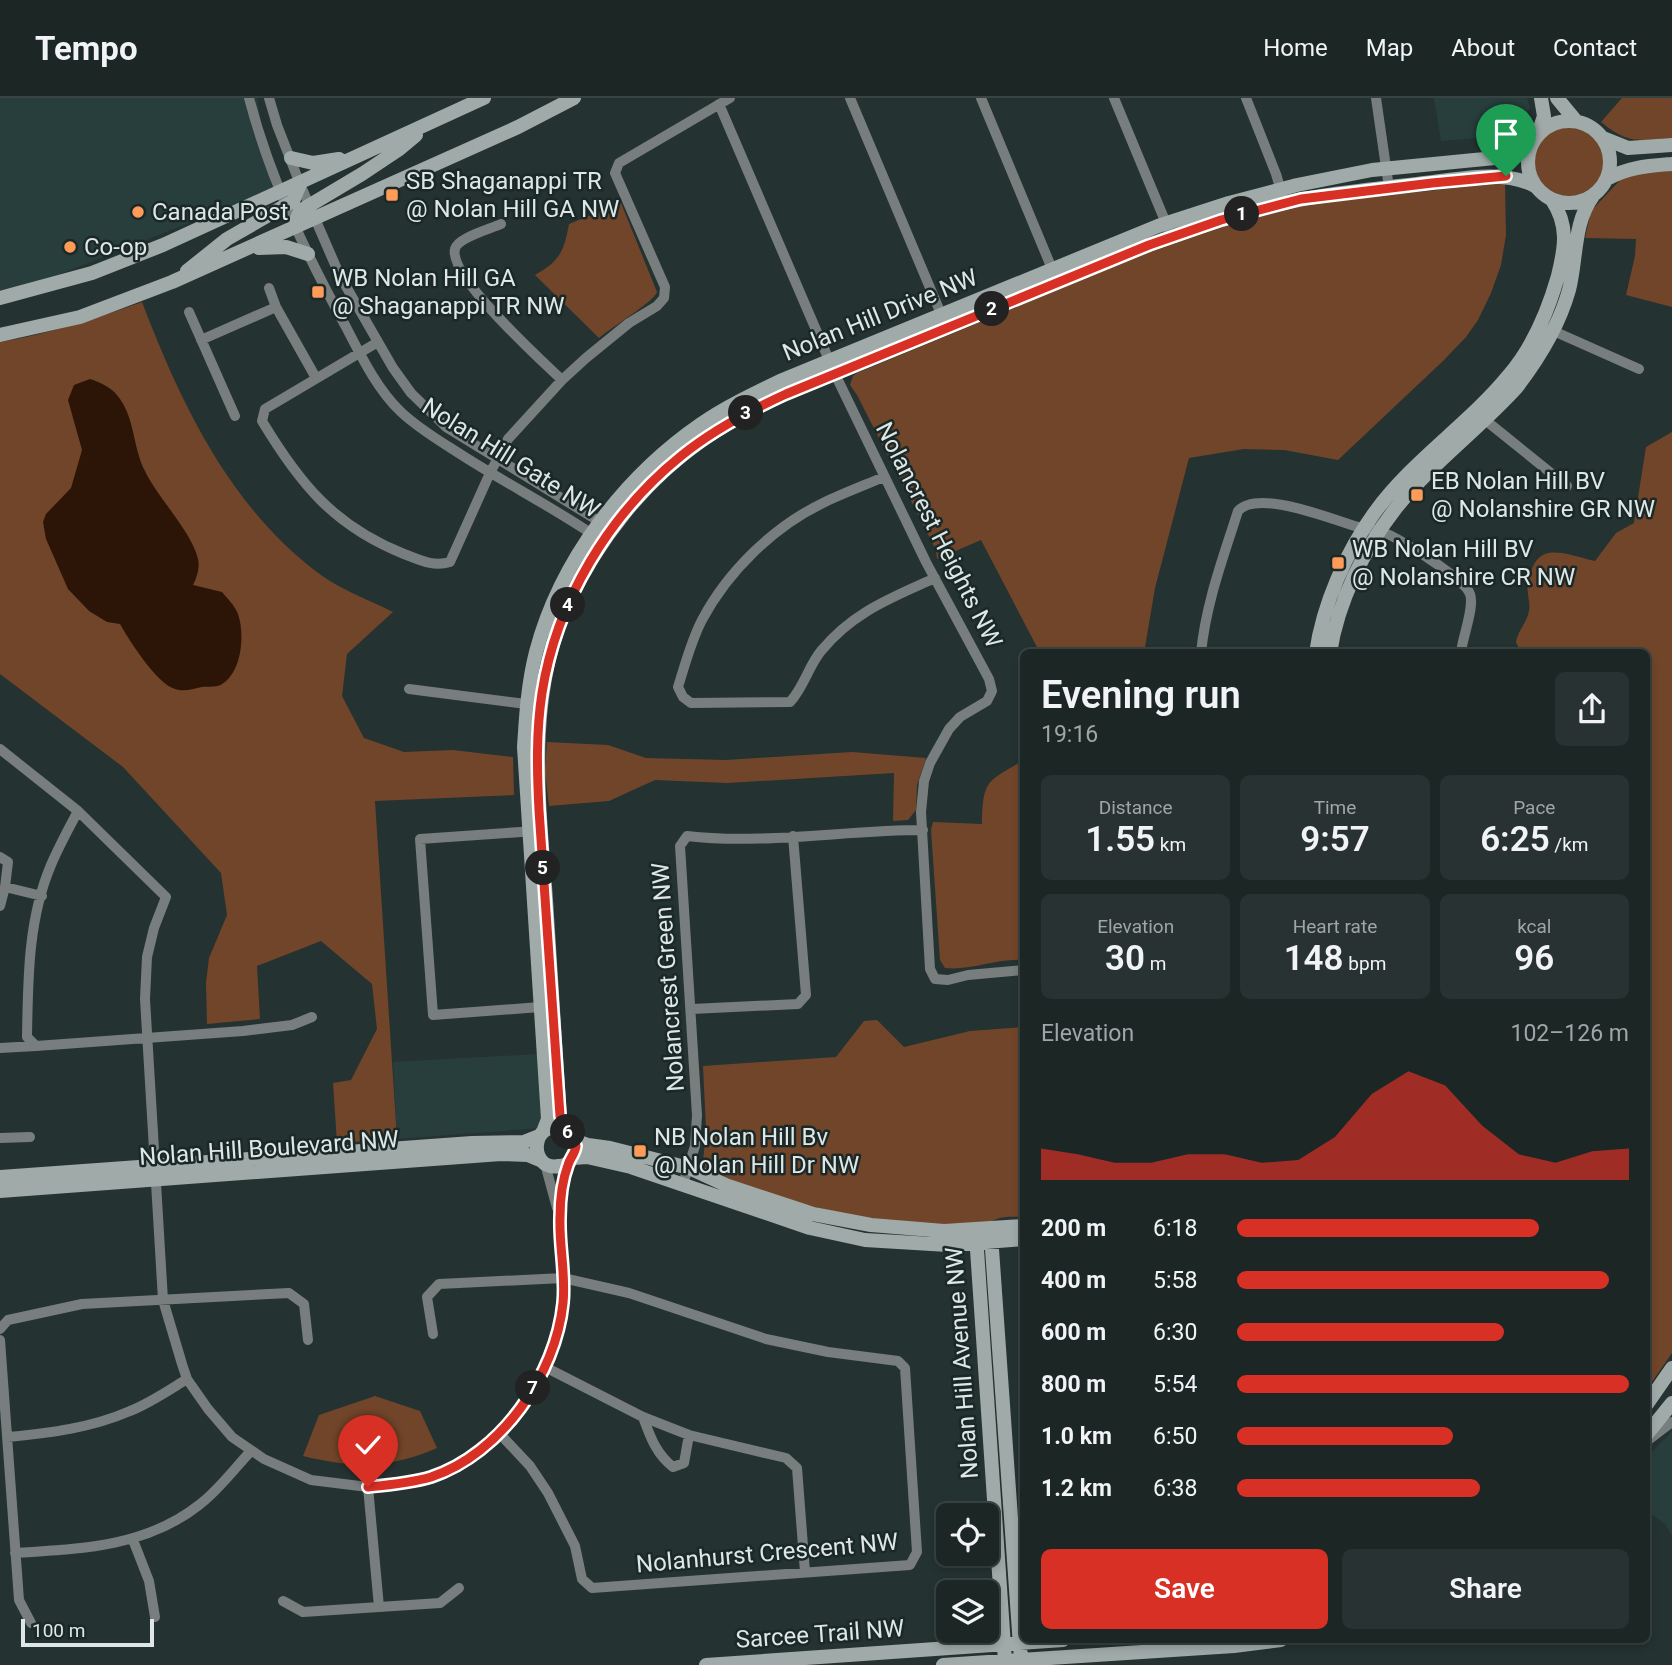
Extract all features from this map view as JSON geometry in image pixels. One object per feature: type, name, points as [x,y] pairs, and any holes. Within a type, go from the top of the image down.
[{"type":"street","name":"Nolan Hill Gate NW","points":[[249,98],[259,136],[293,227],[359,351],[378,383],[399,410],[422,429],[490,473],[602,532]]},
{"type":"street","name":"Nolan Hill Gate NW","points":[[269,98],[300,184],[341,276],[378,342],[411,393],[446,427],[602,532]]},
{"type":"street","points":[[172,282],[300,184],[354,156],[484,98]]},
{"type":"street","points":[[0,335],[80,317],[172,282],[293,227],[300,211],[311,211],[518,127],[574,98]]},
{"type":"street","points":[[378,342],[265,410],[262,421],[306,488],[350,525],[383,545],[438,566],[450,562],[508,439],[562,380],[606,341],[657,306],[664,298],[665,287],[615,173],[619,163],[730,98]]},
{"type":"street","points":[[850,98],[944,321]]},
{"type":"street","points":[[981,98],[1056,276]]},
{"type":"street","points":[[1114,98],[1169,230]]},
{"type":"street","points":[[1246,98],[1282,196]]},
{"type":"street","points":[[1376,98],[1389,188]]},
{"type":"street","points":[[1541,98],[1544,116],[1534,140],[1528,166],[1535,186],[1552,200],[1563,220],[1564,246],[1547,328]]},
{"type":"street","points":[[1557,98],[1576,121],[1595,130],[1603,138],[1628,148],[1672,145]]},
{"type":"street","name":"Nolancrest Heights NW","points":[[719,104],[832,368],[884,477],[989,679],[992,691],[987,701],[960,717],[949,729],[939,744],[924,781],[923,830],[930,970],[935,979],[948,980],[968,975],[1020,970]]},
{"type":"street","points":[[1534,140],[1554,123],[1576,121]]},
{"type":"street","points":[[311,211],[398,150],[427,125]]},
{"type":"street","points":[[1603,138],[1610,158],[1607,179]]},
{"type":"street","name":"Nolan Hill Drive NW","points":[[570,1135],[560,1119],[540,1007],[535,831],[537,764],[533,705],[562,618],[602,532],[629,487],[653,462],[701,424],[770,386],[832,368],[1169,230],[1341,175],[1505,157],[1521,152],[1534,140]]},
{"type":"street","points":[[291,158],[313,163],[354,156]]},
{"type":"street","points":[[1331,649],[1339,618],[1372,530],[1392,491],[1480,416],[1547,328],[1568,291],[1580,218],[1593,196],[1607,179],[1625,169],[1672,164]]},
{"type":"street","name":"Nolan Hill Drive NW","points":[[1282,196],[1506,176],[1535,186]]},
{"type":"street","points":[[1552,200],[1573,203],[1593,196]]},
{"type":"street","points":[[0,298],[92,273],[282,200]]},
{"type":"street","points":[[501,224],[460,241],[455,248],[455,260],[486,306],[562,380]]},
{"type":"street","points":[[251,248],[286,247],[308,254]]},
{"type":"street","points":[[269,288],[276,307],[316,378]]},
{"type":"street","points":[[201,340],[276,307]]},
{"type":"street","points":[[189,312],[234,416]]},
{"type":"street","points":[[1547,328],[1639,369]]},
{"type":"street","points":[[1480,416],[1567,486]]},
{"type":"street","points":[[884,477],[824,502],[797,517],[746,560],[725,584],[702,621],[678,687],[683,697],[691,703],[790,702],[799,692],[808,668],[845,626],[875,605],[935,578]]},
{"type":"street","points":[[1200,649],[1211,590],[1238,511],[1243,505],[1256,503],[1293,508],[1372,530],[1436,563],[1470,592],[1472,601],[1462,649]]},
{"type":"street","points":[[1317,649],[1330,601],[1350,553],[1372,530]]},
{"type":"street","points":[[409,689],[533,705]]},
{"type":"street","points":[[0,749],[78,811],[166,897],[147,957],[147,1037],[163,1300],[187,1379],[208,1409],[233,1437],[251,1451],[311,1480],[368,1487],[431,1477],[457,1465],[500,1434],[526,1401],[553,1347],[563,1303],[560,1218],[563,1185],[576,1146],[570,1135]]},
{"type":"street","points":[[36,1046],[27,1037],[28,973],[35,917],[51,866],[78,811]]},
{"type":"street","name":"Nolancrest Green NW","points":[[683,1184],[695,1146],[697,1115],[680,846],[687,836],[720,840],[872,830],[923,830]]},
{"type":"street","points":[[535,831],[420,839],[433,1015],[540,1007]]},
{"type":"street","name":"Nolan Hill Drive NW","points":[[535,831],[550,1065],[548,1119],[541,1134]]},
{"type":"street","points":[[692,1009],[798,1003],[806,995],[793,836]]},
{"type":"street","points":[[0,857],[8,862],[0,906]]},
{"type":"street","points":[[3,892],[42,896]]},
{"type":"street","points":[[0,1048],[292,1025],[312,1017]]},
{"type":"street","points":[[560,1218],[536,1148],[541,1134],[555,1127],[582,1144],[689,1168],[728,1186],[813,1214],[871,1225],[1020,1240]]},
{"type":"street","name":"Nolan Hill Boulevard NW","points":[[0,1191],[155,1172],[472,1143],[524,1142],[541,1134]]},
{"type":"street","points":[[0,1138],[30,1137]]},
{"type":"street","name":"Nolan Hill Boulevard NW","points":[[0,1178],[501,1154],[528,1155],[543,1162]]},
{"type":"street","points":[[543,1162],[557,1167],[580,1156],[600,1159],[683,1184],[810,1228],[865,1240],[947,1245],[1020,1227]]},
{"type":"street","name":"Nolan Hill Avenue NW","points":[[983,1236],[1022,1662]]},
{"type":"street","name":"Nolan Hill Avenue NW","points":[[983,1236],[1005,1661]]},
{"type":"street","points":[[433,1334],[427,1297],[439,1284],[563,1278]]},
{"type":"street","name":"Nolanhurst Crescent NW","points":[[500,1434],[530,1466],[548,1493],[575,1546],[582,1579],[592,1588],[910,1565],[917,1552],[905,1368],[898,1361],[828,1352],[766,1339],[629,1293],[563,1278]]},
{"type":"street","points":[[0,1329],[8,1320],[82,1304],[289,1293],[304,1304],[308,1340]]},
{"type":"street","points":[[0,1340],[19,1600],[32,1623]]},
{"type":"street","points":[[545,1367],[643,1417],[690,1434],[786,1458],[797,1468],[805,1572]]},
{"type":"street","points":[[1650,1400],[1672,1368]]},
{"type":"street","points":[[8,1437],[53,1433],[91,1424],[131,1410],[187,1379]]},
{"type":"street","points":[[1650,1430],[1672,1403]]},
{"type":"street","points":[[643,1417],[652,1441],[663,1459],[673,1467],[684,1463],[690,1434]]},
{"type":"street","points":[[1650,1439],[1672,1422]]},
{"type":"street","points":[[15,1553],[62,1550],[133,1540],[172,1525],[201,1504],[251,1451]]},
{"type":"street","points":[[368,1487],[379,1607]]},
{"type":"street","points":[[133,1540],[149,1581],[155,1616]]},
{"type":"street","points":[[283,1601],[303,1612],[440,1603],[459,1588]]},
{"type":"street","points":[[1016,1603],[1020,1610]]},
{"type":"street","name":"Sarcee Trail NW","points":[[706,1665],[1020,1643]]},
{"type":"street","points":[[943,1665],[1022,1662],[1258,1643]]},
{"type":"shaded area","points":[[0,98],[257,98],[272,190],[33,285],[0,290]]},
{"type":"shaded area","points":[[1434,98],[1527,98],[1530,108],[1512,135],[1441,141]]},
{"type":"shaded area","points":[[1622,98],[1672,98],[1672,138],[1627,138],[1601,122]]},
{"type":"shaded area","points":[[1569,126],[1588,132],[1598,142],[1604,161],[1598,180],[1588,190],[1569,196],[1550,190],[1540,180],[1534,161],[1540,142],[1550,132]]},
{"type":"shaded area","points":[[1672,171],[1672,307],[1626,295],[1636,239],[1585,238],[1591,211],[1622,178],[1646,172]]},
{"type":"shaded area","points":[[1505,183],[1506,235],[1501,265],[1478,320],[1443,361],[1338,460],[1284,450],[1244,449],[1189,458],[1155,588],[1145,649],[1038,649],[981,540],[937,559],[936,550],[850,385],[853,376],[1166,245],[1221,227],[1329,201]]},
{"type":"shaded area","points":[[621,203],[657,292],[648,302],[599,338],[535,275],[560,254],[569,224]]},
{"type":"shaded area","points":[[142,302],[192,416],[212,452],[260,518],[289,548],[321,575],[393,612],[347,654],[342,696],[364,738],[404,752],[453,750],[513,757],[514,795],[375,801],[397,1139],[337,1143],[333,1083],[351,1080],[377,1029],[372,984],[321,941],[257,966],[260,1019],[207,1024],[206,983],[209,958],[227,915],[221,873],[123,767],[0,674],[0,342],[72,325]]},
{"type":"shaded area","points":[[90,379],[111,389],[125,407],[145,471],[182,526],[198,559],[199,566],[193,585],[222,592],[238,614],[241,642],[238,662],[229,678],[220,685],[181,690],[160,679],[144,661],[120,624],[107,622],[89,611],[68,589],[46,539],[43,522],[46,514],[71,488],[82,450],[68,400],[74,385]]},
{"type":"shaded area","points":[[1672,432],[1672,1353],[1650,1385],[1650,649],[1519,649],[1516,642],[1529,611],[1528,584],[1537,560],[1544,555],[1562,553],[1595,561],[1616,533],[1634,523],[1646,447]]},
{"type":"shaded area","points":[[547,742],[608,745],[646,758],[726,760],[852,752],[926,758],[917,785],[916,810],[908,820],[893,821],[894,773],[727,783],[655,780],[609,801],[549,806],[545,771]]},
{"type":"shaded area","points":[[1020,762],[1020,960],[945,968],[940,960],[931,830],[933,822],[982,824],[986,790],[989,783]]},
{"type":"shaded area","points":[[877,1020],[904,1047],[970,1031],[1020,1027],[1020,1217],[951,1224],[880,1220],[810,1206],[708,1171],[703,1162],[706,1129],[703,1066],[836,1057],[864,1021]]},
{"type":"shaded area","points":[[538,1054],[542,1128],[397,1139],[393,1062]]},
{"type":"shaded area","points":[[375,1396],[420,1411],[437,1448],[403,1460],[371,1464],[338,1463],[303,1456],[319,1415]]},
{"type":"shaded area","points":[[1672,1431],[1672,1536],[1665,1524],[1650,1513],[1650,1454]]},
{"type":"place","name":"SB Shaganappi TR @ Nolan Hill GA NW","points":[[392,195]]},
{"type":"place","name":"Canada Post","points":[[138,212]]},
{"type":"place","name":"Co-op","points":[[70,247]]},
{"type":"place","name":"WB Nolan Hill GA @ Shaganappi TR NW","points":[[318,292]]},
{"type":"place","name":"EB Nolan Hill BV @ Nolanshire GR NW","points":[[1417,495]]},
{"type":"place","name":"WB Nolan Hill BV @ Nolanshire CR NW","points":[[1338,563]]},
{"type":"place","name":"NB Nolan Hill Bv @ Nolan Hill Dr NW","points":[[640,1151]]},
{"type":"route","points":[[368,1487],[431,1477],[457,1465],[500,1434],[526,1401],[553,1347],[563,1303],[560,1218],[563,1185],[568,1163],[576,1146],[560,1119],[539,810],[537,764],[540,705],[545,674],[566,608],[603,541],[633,504],[656,478],[681,456],[721,427],[746,413],[786,394],[1149,245],[1221,220],[1301,199],[1506,176]]}]
